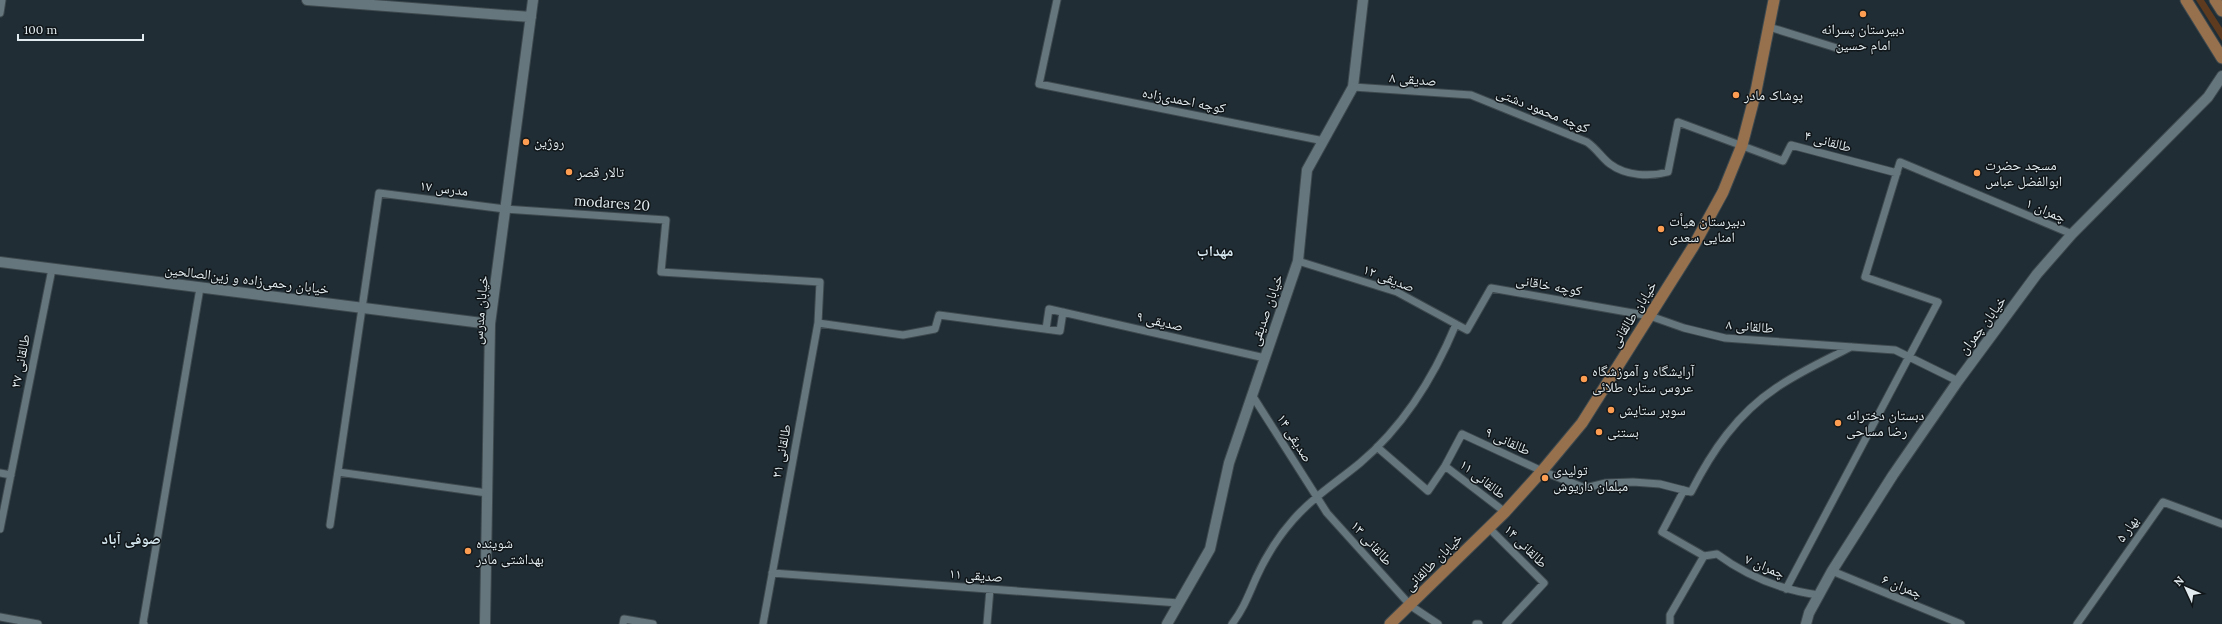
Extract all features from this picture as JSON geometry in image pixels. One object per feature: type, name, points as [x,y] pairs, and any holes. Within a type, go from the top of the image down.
[{"type":"main road","name":"خیابان طالقانی","points":[[1390,624],[1411,606],[1505,512],[1582,423],[1693,247],[1723,192],[1742,145],[1774,0]]},
{"type":"main road","points":[[2186,0],[2222,58]]},
{"type":"main road","points":[[2215,0],[2222,11]]},
{"type":"street","points":[[0,13],[2,0]]},
{"type":"street","points":[[307,0],[362,2],[531,18]]},
{"type":"street","name":"خیابان مدرس","points":[[485,624],[490,324],[533,0]]},
{"type":"street","name":"کوچه احمدی‌زاده","points":[[1057,0],[1038,84],[1324,140]]},
{"type":"street","name":"خیابان صدیقی","points":[[1167,624],[1210,549],[1229,463],[1298,261],[1307,170],[1353,87],[1363,0]]},
{"type":"street","points":[[1769,27],[1840,49]]},
{"type":"street","name":"خیابان چمران","points":[[1806,624],[1819,595],[1832,572],[1893,475],[1958,381],[2037,274],[2072,234],[2208,97],[2222,76]]},
{"type":"street","name":"صدیقی ۸","points":[[1353,87],[1471,95]]},
{"type":"street","name":"کوچه محمود دشتی","points":[[1471,95],[1587,142],[1596,148],[1611,164],[1628,172],[1641,175],[1668,172],[1678,122],[1742,145]]},
{"type":"street","name":"طالقانی ۴","points":[[1742,145],[1783,161],[1791,144],[1897,173]]},
{"type":"street","name":"چمران ۱","points":[[1897,173],[1900,162],[2072,234]]},
{"type":"street","points":[[1786,589],[1938,302],[1865,277],[1897,173]]},
{"type":"street","name":"مدرس ۱۷","points":[[362,308],[379,193],[505,209]]},
{"type":"street","name":"modares 20","points":[[505,209],[666,220],[661,272],[820,282]]},
{"type":"street","name":"صدیقی ۱۲","points":[[1298,261],[1397,292],[1467,330]]},
{"type":"street","name":"خیابان رحمی‌زاده و زین‌الصالحین","points":[[0,262],[490,324]]},
{"type":"street","name":"طالقانی ۲۷","points":[[0,529],[52,269]]},
{"type":"street","name":"طالقانی ۲۱","points":[[764,624],[818,323],[820,282]]},
{"type":"street","points":[[144,624],[200,288]]},
{"type":"street","name":"کوچه خاقانی","points":[[1467,330],[1491,288],[1650,316]]},
{"type":"street","points":[[330,525],[362,308]]},
{"type":"street","name":"صدیقی ۹","points":[[1046,329],[1049,309],[1265,358]]},
{"type":"street","points":[[818,323],[903,335],[935,329],[939,315],[1060,331],[1063,312]]},
{"type":"street","name":"طالقانی ۸","points":[[1650,316],[1684,328],[1726,338],[1895,350],[1958,381]]},
{"type":"street","points":[[1232,624],[1245,606],[1256,578],[1273,547],[1293,520],[1316,496],[1339,480],[1377,447],[1400,422],[1421,393],[1445,350],[1456,324]]},
{"type":"street","points":[[1670,624],[1670,615],[1704,556],[1662,532],[1687,491],[1728,430],[1751,408],[1776,388],[1851,347]]},
{"type":"street","name":"صدیقی ۱۴","points":[[1252,394],[1316,496]]},
{"type":"street","name":"طالقانی ۹","points":[[1445,466],[1462,434],[1542,471],[1586,488],[1606,484],[1633,482],[1660,484],[1687,491]]},
{"type":"street","points":[[1377,447],[1428,491],[1445,466]]},
{"type":"street","name":"طالقانی ۱۱","points":[[1445,466],[1505,512]]},
{"type":"street","points":[[338,472],[487,493]]},
{"type":"street","points":[[0,473],[11,475]]},
{"type":"street","name":"طالقانی ۱۳","points":[[1316,496],[1327,513],[1411,606],[1438,624]]},
{"type":"street","name":"بهار ۵","points":[[2077,624],[2163,502],[2222,524]]},
{"type":"street","name":"طالقانی ۱۴","points":[[1489,528],[1544,583],[1506,624]]},
{"type":"street","name":"چمران ۷","points":[[1704,556],[1717,554],[1755,578],[1786,589],[1819,595]]},
{"type":"street","name":"چمران ۶","points":[[1832,572],[1961,624]]},
{"type":"street","name":"صدیقی ۱۱","points":[[772,573],[1179,603]]},
{"type":"street","points":[[987,624],[990,589]]},
{"type":"street","points":[[0,617],[38,624]]},
{"type":"street","points":[[623,624],[624,619],[653,624]]},
{"type":"shaded area","points":[[2196,0],[2204,0],[2222,28],[2222,41]]},
{"type":"place","name":"دبیرستان پسرانه امام حسین","points":[[1863,14]]},
{"type":"place","name":"پوشاک مادر","points":[[1736,95]]},
{"type":"place","name":"روژین","points":[[526,142]]},
{"type":"place","name":"تالار قصر","points":[[569,172]]},
{"type":"place","name":"مسجد حضرت ابوالفضل عباس","points":[[1977,173]]},
{"type":"place","name":"دبیرستان هیأت امنایی سعدی","points":[[1661,229]]},
{"type":"place","name":"آرایشگاه و آموزشگاه عروس ستاره طلائی","points":[[1584,379]]},
{"type":"place","name":"سوپر ستایش","points":[[1611,410]]},
{"type":"place","name":"دبستان دخترانه رضا مساحی","points":[[1838,423]]},
{"type":"place","name":"بستنی","points":[[1599,432]]},
{"type":"place","name":"تولیدی مبلمان داریوش","points":[[1545,478]]},
{"type":"place","name":"شوینده بهداشتی مادر","points":[[468,551]]},
{"type":"district","name":"مهداب","points":[[1215,251]]},
{"type":"district","name":"صوفی آباد","points":[[131,539]]}]
